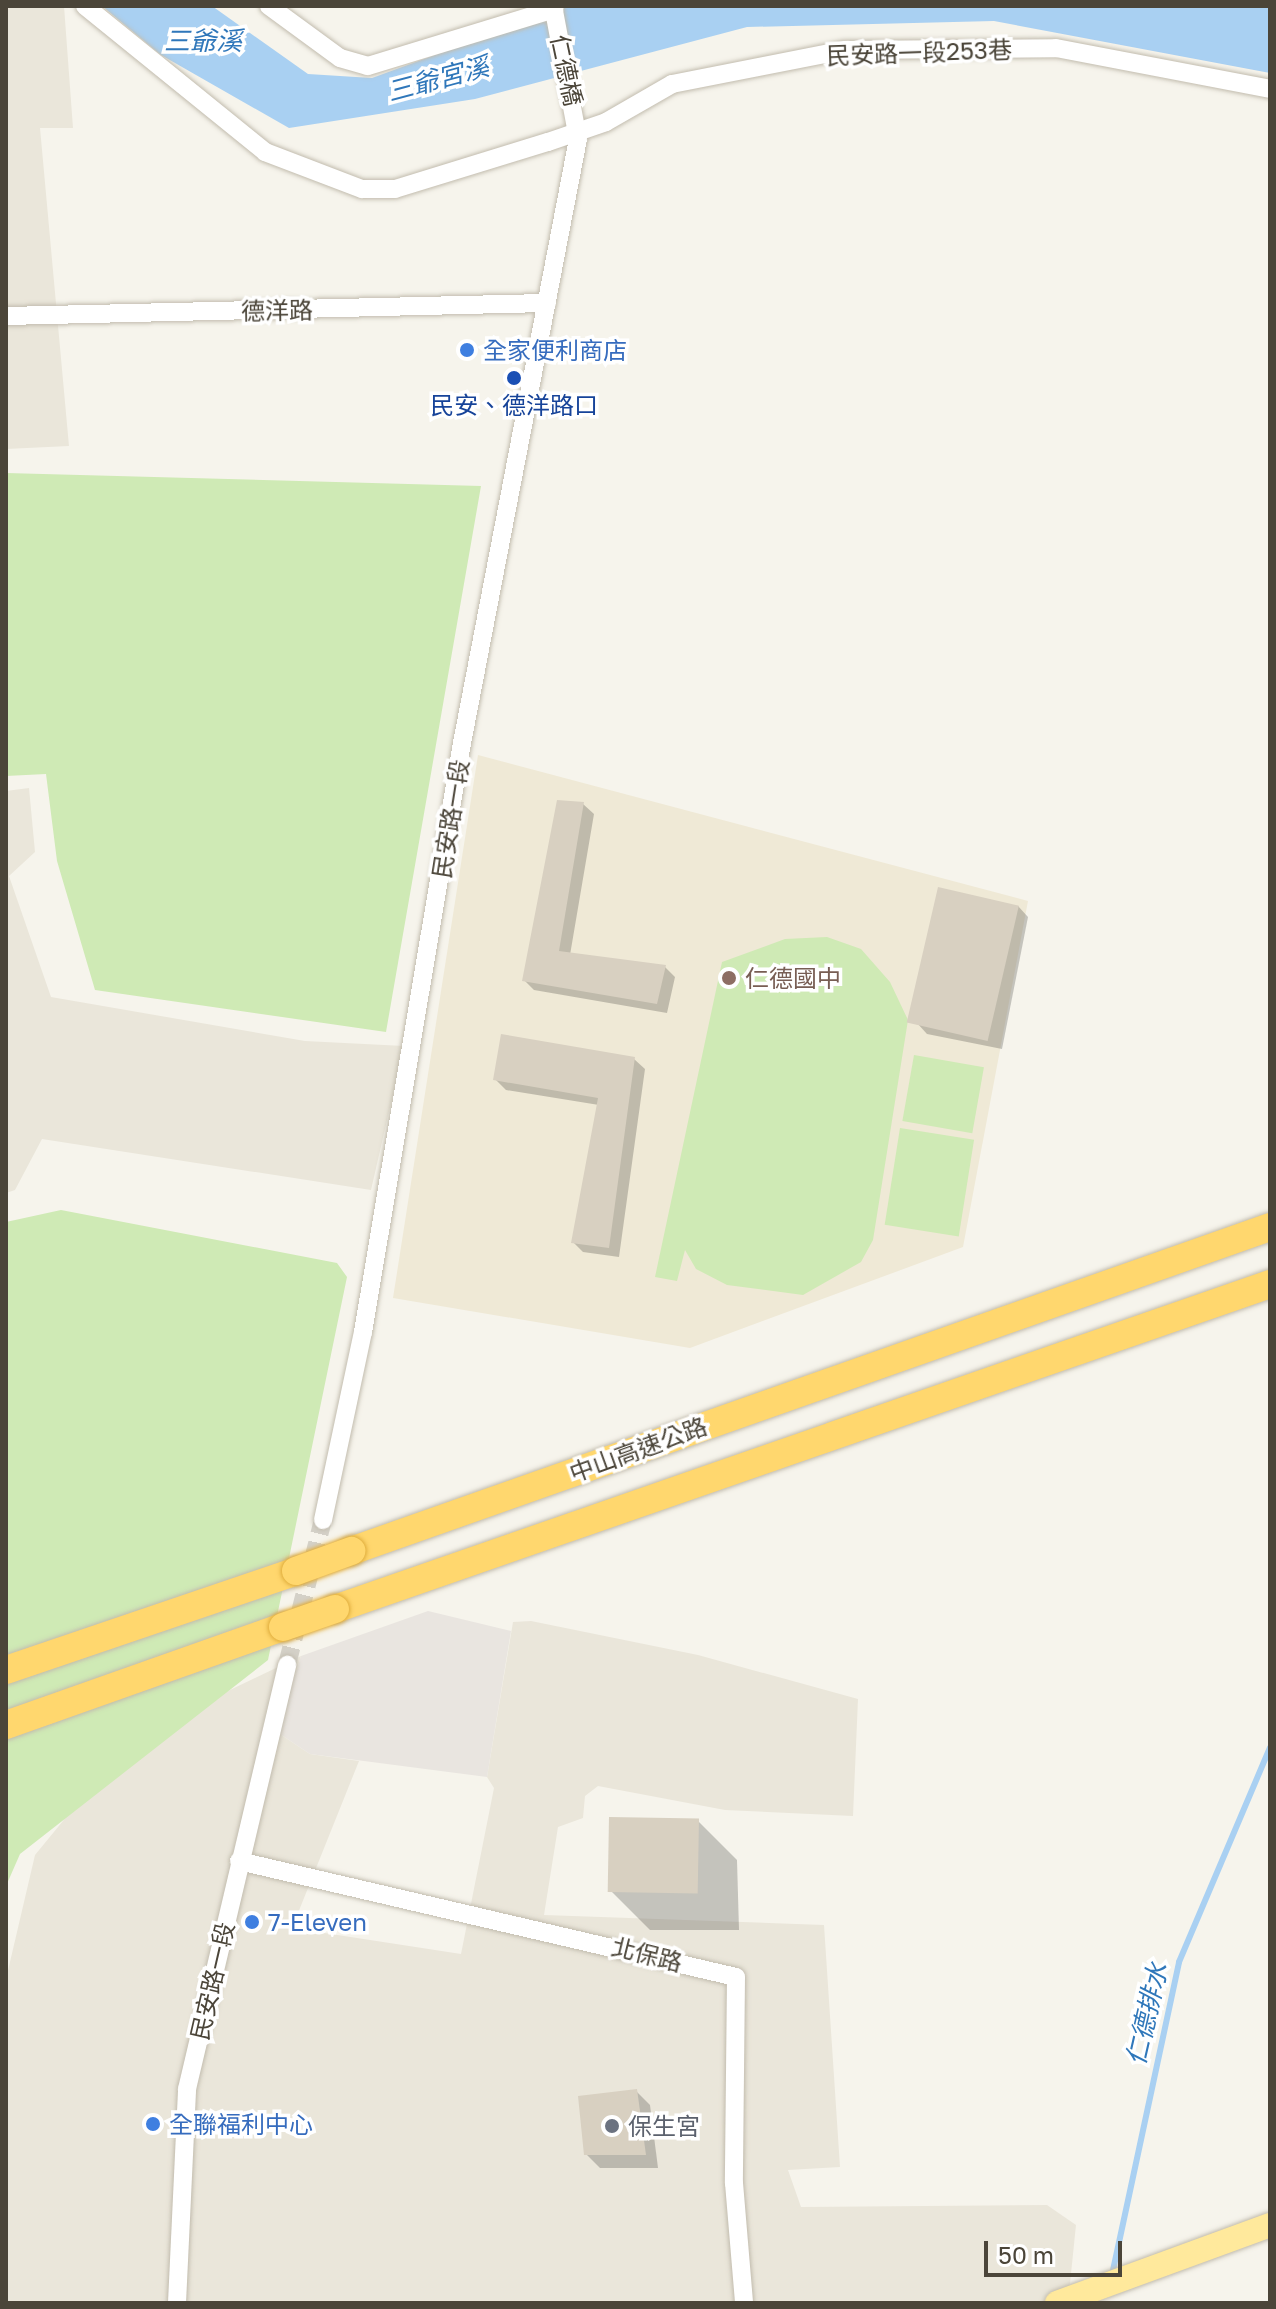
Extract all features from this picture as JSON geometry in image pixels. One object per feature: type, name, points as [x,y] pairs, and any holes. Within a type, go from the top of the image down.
[{"type":"highway","name":"中山高速公路","points":[[6,1670],[296,1571],[1270,1227]]},
{"type":"highway","points":[[6,1725],[1270,1284]]},
{"type":"main road","points":[[1057,2303],[1093,2287],[1270,2225]]},
{"type":"street","name":"民安路一段253巷","points":[[85,6],[265,152],[347,187],[395,189],[578,122],[606,122],[672,84],[846,50],[1056,48],[1270,89]]},
{"type":"street","points":[[269,6],[340,58],[368,66],[554,13]]},
{"type":"street","name":"仁德橋","points":[[554,13],[578,122]]},
{"type":"street","name":"民安路一段","points":[[323,1520],[363,1332],[462,743],[547,303],[578,122]]},
{"type":"street","name":"德洋路","points":[[6,316],[547,303]]},
{"type":"street","name":"民安路一段","points":[[177,2303],[187,2089],[287,1665]]},
{"type":"street","name":"北保路","points":[[239,1861],[736,1977],[734,2183],[744,2303]]},
{"type":"shaded area","points":[[6,6],[64,6],[73,128],[40,128],[69,446],[6,449]]},
{"type":"shaded area","name":"仁德國中","points":[[478,755],[1028,901],[963,1247],[690,1348],[393,1298]]},
{"type":"shaded area","points":[[29,788],[35,852],[9,876],[51,997],[305,1041],[404,1046],[371,1190],[42,1139],[15,1190],[6,1193],[6,791]]},
{"type":"shaded area","points":[[428,1611],[511,1631],[487,1777],[310,1754],[277,1732],[301,1656]]},
{"type":"shaded area","points":[[531,1621],[698,1655],[858,1699],[853,1816],[725,1810],[598,1786],[585,1796],[583,1818],[558,1827],[544,1915],[824,1925],[840,2167],[788,2170],[801,2207],[1047,2205],[1076,2225],[1068,2303],[6,2303],[6,1979],[35,1855],[132,1737],[301,1656],[277,1732],[310,1754],[359,1761],[292,1928],[461,1954],[494,1788],[487,1777],[513,1622]]},
{"type":"green space","points":[[6,473],[481,486],[386,1032],[95,990],[57,861],[46,774],[6,776]]},
{"type":"green space","points":[[827,937],[861,949],[890,982],[908,1020],[873,1240],[861,1262],[803,1295],[727,1285],[696,1269],[685,1250],[677,1281],[655,1277],[722,962],[785,939]]},
{"type":"green space","points":[[914,1055],[984,1067],[972,1133],[902,1121]]},
{"type":"green space","points":[[900,1128],[974,1140],[959,1237],[885,1225]]},
{"type":"green space","points":[[61,1210],[337,1263],[347,1277],[268,1660],[20,1854],[6,1886],[6,1222]]},
{"type":"water","name":"三爺溪","points":[[102,6],[212,6],[308,74],[372,78],[570,6],[1270,6],[1270,73],[994,21],[747,27],[475,99],[289,128],[161,55]]},
{"type":"building","points":[[557,800],[584,802],[559,951],[666,965],[657,1004],[522,981]]},
{"type":"building","points":[[938,887],[1019,906],[988,1041],[907,1022]]},
{"type":"building","points":[[501,1034],[635,1057],[609,1248],[571,1243],[598,1098],[493,1080]]},
{"type":"building","points":[[609,1817],[699,1819],[698,1894],[608,1892]]},
{"type":"building","name":"保生宮","points":[[637,2089],[646,2155],[584,2155],[578,2096]]},
{"type":"waterway","name":"仁德排水","points":[[1112,2275],[1179,1962],[1270,1748]]},
{"type":"tunnel","points":[[287,1665],[323,1520]]},
{"type":"place","name":"全家便利商店","points":[[467,350]]},
{"type":"place","name":"民安、德洋路口","points":[[514,378]]},
{"type":"place","name":"仁德國中","points":[[729,978]]},
{"type":"place","name":"7-Eleven","points":[[252,1922]]},
{"type":"place","name":"全聯福利中心","points":[[153,2124]]},
{"type":"place","name":"保生宮","points":[[612,2126]]},
{"type":"water label","name":"三爺宮溪","points":[[438,79]]}]
